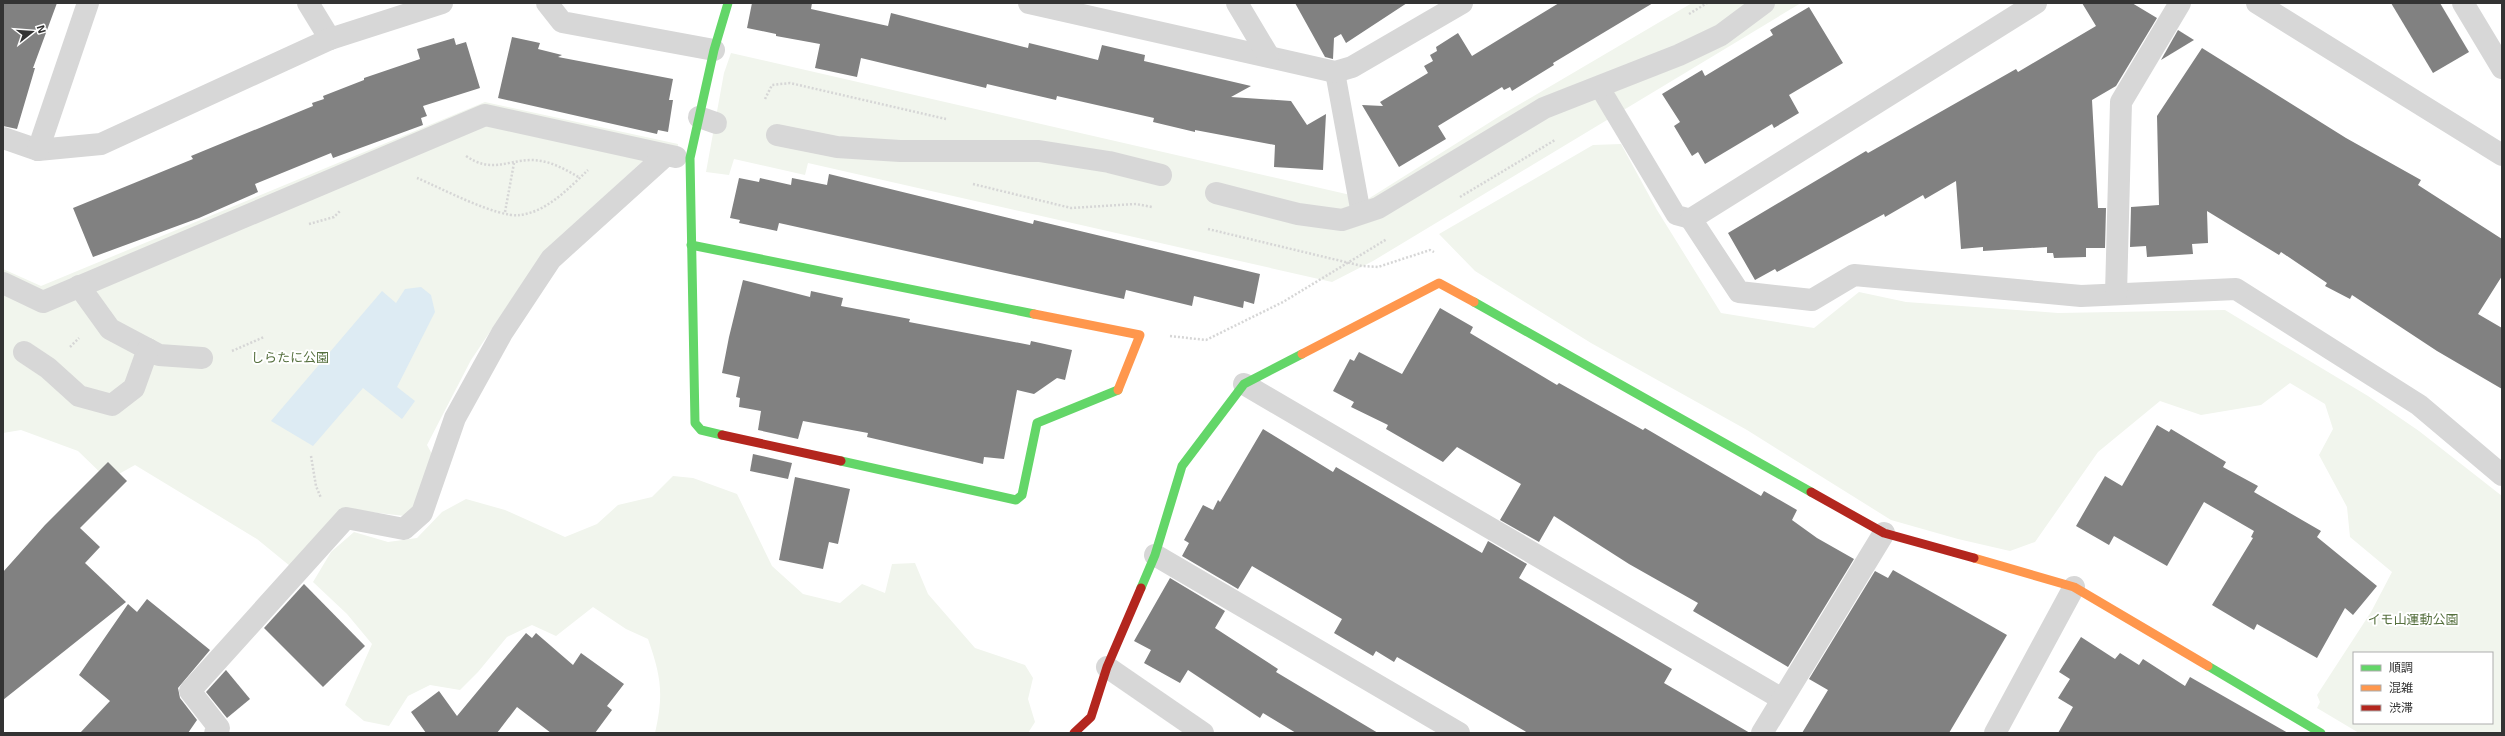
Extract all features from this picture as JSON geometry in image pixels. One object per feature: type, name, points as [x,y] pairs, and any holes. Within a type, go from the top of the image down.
[{"type":"street","points":[[38,150],[88,3]]},
{"type":"street","points":[[308,3],[330,39]]},
{"type":"street","points":[[3,138],[38,150],[101,144],[330,39],[442,3]]},
{"type":"street","points":[[547,3],[562,22],[714,50]]},
{"type":"street","points":[[691,245],[1140,335],[1117,392],[1037,423],[1022,495],[1016,500],[701,430],[695,423],[691,245],[690,158],[708,120],[714,50],[728,3]]},
{"type":"street","points":[[1029,3],[1268,55],[1335,72],[1352,67],[1462,3]]},
{"type":"street","points":[[1237,3],[1268,55]]},
{"type":"street","points":[[1216,193],[1298,214],[1342,220],[1361,214],[1378,208],[1544,108],[1600,88],[1679,55],[1721,35],[1764,3]]},
{"type":"street","points":[[2036,3],[1691,219],[1738,292],[1812,300],[1854,275],[2081,296],[2236,289],[2419,404],[2502,475]]},
{"type":"street","points":[[2116,294],[2121,102],[2180,3]]},
{"type":"street","points":[[2256,3],[2502,155]]},
{"type":"street","points":[[2463,3],[2502,68]]},
{"type":"street","points":[[3,283],[43,302],[485,115],[665,156],[690,158]]},
{"type":"street","points":[[777,135],[837,147],[900,151],[1039,151],[1109,162],[1160,175]]},
{"type":"street","points":[[215,733],[219,728],[190,691],[346,518],[404,529],[422,513],[456,418],[502,332],[552,260],[665,156]]},
{"type":"street","points":[[1074,733],[1091,717],[1107,668],[1155,555],[1182,466],[1244,384],[1439,283],[1884,533],[2074,587],[2321,733]]},
{"type":"street","points":[[79,286],[110,329],[159,355],[202,358]]},
{"type":"street","points":[[24,352],[48,368],[79,396],[112,405],[134,388],[148,349]]},
{"type":"street","points":[[1244,384],[1782,699]]},
{"type":"street","points":[[1762,733],[1884,533]]},
{"type":"street","points":[[1155,555],[1457,733]]},
{"type":"street","points":[[1995,733],[2074,587]]},
{"type":"street","points":[[1107,668],[1203,733]]},
{"type":"lane","points":[[1335,72],[1361,214]]},
{"type":"lane","points":[[1600,88],[1676,214],[1691,219]]},
{"type":"path","points":[[765,99],[772,85],[790,83],[942,118],[964,125],[973,151]]},
{"type":"path","points":[[452,130],[463,154],[477,164],[499,166],[531,160],[553,164],[580,178]]},
{"type":"path","points":[[389,156],[406,173],[494,211],[520,215],[542,208],[580,178],[615,144]]},
{"type":"path","points":[[505,212],[514,163]]},
{"type":"path","points":[[970,183],[1072,208],[1136,204],[1152,207]]},
{"type":"path","points":[[1208,229],[1362,266],[1378,267],[1430,250],[1437,254],[1442,262],[1439,283]]},
{"type":"path","points":[[48,368],[101,316]]},
{"type":"path","points":[[202,358],[240,348],[264,337]]},
{"type":"path","points":[[312,456],[316,486],[322,501],[346,518]]},
{"type":"green space","points":[[1692,3],[1801,3],[1373,261],[1332,282],[808,163],[805,175],[734,159],[729,175],[706,172],[724,73],[731,53],[1368,199],[1503,114]]},
{"type":"green space","name":"しらたに公園","points":[[485,102],[678,144],[676,167],[645,159],[544,252],[471,360],[427,445],[433,456],[414,508],[405,516],[343,509],[290,566],[257,539],[135,465],[108,480],[78,451],[21,430],[3,433],[3,269],[41,286]]},
{"type":"green space","name":"イモ山運動公園","points":[[1621,144],[1657,210],[1721,313],[1814,328],[1859,292],[1906,302],[2058,313],[2225,310],[2368,396],[2419,431],[2502,496],[2502,733],[2359,733],[2317,708],[2320,702],[2317,695],[2371,612],[2392,572],[2350,537],[2347,507],[2319,455],[2333,429],[2325,404],[2290,383],[2261,405],[2201,415],[2160,401],[2098,452],[2035,542],[2010,551],[1958,539],[1891,520],[1747,430],[1591,343],[1475,271],[1439,234],[1593,145]]},
{"type":"green space","points":[[673,476],[693,478],[737,494],[772,566],[803,594],[840,603],[862,584],[885,593],[892,564],[915,563],[928,594],[975,648],[1025,665],[1033,678],[1028,699],[1035,722],[1028,733],[655,733],[660,707],[660,685],[656,664],[648,639],[626,629],[593,607],[556,636],[532,625],[507,637],[478,672],[460,690],[430,685],[408,696],[389,726],[364,721],[345,705],[372,644],[347,614],[313,582],[331,552],[354,532],[388,542],[417,538],[442,512],[466,499],[505,510],[565,537],[597,524],[618,505],[652,497]]},
{"type":"shaded area","points":[[421,287],[431,295],[435,312],[397,387],[415,401],[402,419],[363,388],[313,446],[271,421],[382,291],[396,303],[405,289]]},
{"type":"building","points":[[3,3],[57,3],[33,68],[35,68],[17,129],[3,126]]},
{"type":"building","points":[[752,3],[812,3],[811,9],[888,26],[891,13],[1028,48],[1029,43],[1098,60],[1102,45],[1145,55],[1144,61],[1251,86],[1231,97],[1291,101],[1307,125],[1326,114],[1323,170],[1274,167],[1275,145],[1195,130],[1195,132],[1153,122],[1154,118],[1057,96],[1056,100],[987,84],[986,88],[861,58],[857,77],[815,68],[820,44],[776,36],[776,34],[747,28]]},
{"type":"building","points":[[1295,3],[1407,3],[1346,43],[1341,34],[1334,38],[1333,59],[1325,57]]},
{"type":"building","points":[[1559,3],[1653,3],[1553,63],[1554,65],[1512,91],[1510,87],[1504,90],[1502,87],[1438,126],[1446,139],[1399,167],[1362,105],[1383,106],[1380,102],[1428,73],[1424,66],[1433,61],[1430,55],[1437,51],[1436,47],[1458,33],[1472,56]]},
{"type":"building","points":[[2082,3],[2132,3],[2157,18],[2116,86],[2092,100],[2098,208],[2106,208],[2105,248],[2086,248],[2086,257],[2054,258],[2053,253],[2047,253],[2047,247],[1983,251],[1983,247],[1961,249],[1956,181],[1925,199],[1923,195],[1885,217],[1884,214],[1777,272],[1775,269],[1755,280],[1728,233],[1866,151],[1868,153],[2016,69],[2018,72],[2096,26]]},
{"type":"building","points":[[2391,3],[2440,3],[2469,52],[2433,73]]},
{"type":"building","points":[[1809,7],[1843,63],[1789,95],[1799,113],[1774,128],[1772,124],[1705,164],[1698,152],[1692,156],[1674,126],[1680,122],[1662,94],[1702,70],[1705,76],[1773,35],[1770,30]]},
{"type":"building","points":[[2178,30],[2194,40],[2161,60]]},
{"type":"building","points":[[512,37],[540,43],[538,49],[562,55],[558,57],[673,79],[669,100],[673,100],[668,132],[658,130],[657,134],[498,98]]},
{"type":"building","points":[[454,38],[456,45],[466,42],[480,88],[423,106],[427,116],[421,118],[423,125],[333,158],[331,153],[255,184],[258,192],[199,218],[93,257],[73,208],[193,159],[191,156],[313,106],[312,103],[324,99],[323,96],[364,80],[364,78],[420,59],[417,49]]},
{"type":"building","points":[[2202,48],[2346,138],[2421,180],[2418,185],[2502,239],[2502,276],[2478,314],[2502,328],[2502,389],[2437,351],[2352,295],[2350,299],[2325,286],[2327,283],[2281,252],[2279,255],[2207,211],[2208,243],[2192,244],[2193,254],[2147,257],[2146,246],[2130,247],[2131,207],[2159,205],[2157,116]]},
{"type":"building","points":[[829,174],[1033,224],[1034,220],[1260,274],[1254,304],[1244,301],[1243,308],[1194,296],[1192,306],[1126,290],[1124,299],[779,223],[777,231],[739,223],[740,220],[730,218],[739,178],[759,182],[760,178],[791,185],[792,178],[827,185]]},
{"type":"building","points":[[743,280],[810,297],[811,291],[843,298],[841,306],[910,319],[909,322],[1030,345],[1031,341],[1072,350],[1065,380],[1057,378],[1034,394],[1017,390],[1004,459],[984,457],[983,464],[867,437],[868,433],[803,421],[798,439],[758,430],[761,411],[739,407],[740,398],[736,397],[740,377],[722,373]]},
{"type":"building","points":[[1440,308],[1473,327],[1470,333],[1557,385],[1559,383],[1643,430],[1645,428],[1761,496],[1764,491],[1797,510],[1792,520],[1817,538],[1854,559],[1788,667],[1693,611],[1698,603],[1629,564],[1554,516],[1539,542],[1500,520],[1521,484],[1457,447],[1443,462],[1386,429],[1388,425],[1351,407],[1354,402],[1333,391],[1350,359],[1354,361],[1359,352],[1402,374]]},
{"type":"building","points":[[2157,425],[2169,432],[2171,429],[2226,462],[2223,467],[2258,486],[2254,492],[2321,531],[2317,537],[2377,586],[2353,615],[2345,608],[2317,658],[2257,624],[2254,630],[2212,605],[2253,538],[2251,537],[2254,531],[2204,502],[2167,566],[2114,536],[2109,545],[2076,526],[2105,476],[2122,486]]},
{"type":"building","points":[[1263,429],[1333,472],[1336,467],[1482,553],[1488,541],[1527,564],[1519,578],[1672,669],[1664,683],[1750,733],[1528,733],[1397,657],[1394,662],[1376,651],[1373,656],[1334,633],[1342,619],[1252,566],[1238,589],[1182,556],[1189,543],[1184,540],[1203,505],[1213,510],[1218,500],[1220,502]]},
{"type":"building","points":[[753,454],[792,463],[788,479],[750,471]]},
{"type":"building","points":[[108,462],[127,481],[80,528],[100,547],[85,563],[126,602],[3,700],[3,572],[45,525]]},
{"type":"building","points":[[795,477],[850,489],[838,544],[829,542],[823,569],[779,560]]},
{"type":"building","points":[[1893,570],[2007,635],[1949,733],[1802,733],[1828,690],[1809,679],[1875,571],[1888,578]]},
{"type":"building","points":[[1170,578],[1225,611],[1215,628],[1278,669],[1276,672],[1378,733],[1296,733],[1263,713],[1260,718],[1188,670],[1180,683],[1144,663],[1151,650],[1134,641]]},
{"type":"building","points":[[304,584],[365,646],[323,687],[264,628]]},
{"type":"building","points":[[147,599],[210,650],[178,688],[180,698],[197,720],[188,733],[80,733],[110,701],[79,675],[128,604],[137,612]]},
{"type":"building","points":[[526,633],[532,638],[536,633],[573,665],[581,653],[624,684],[607,706],[612,710],[595,733],[551,733],[517,707],[497,733],[426,733],[411,712],[439,691],[457,716]]},
{"type":"building","points":[[2081,637],[2115,659],[2120,653],[2139,665],[2143,659],[2185,686],[2190,677],[2288,733],[2058,733],[2073,707],[2058,698],[2070,679],[2059,672]]},
{"type":"building","points":[[226,670],[250,699],[227,718],[206,692]]},
{"type":"traffic: fast","points":[[722,435],[701,430],[695,423],[690,158],[714,50],[728,3]]},
{"type":"traffic: fast","points":[[691,245],[1034,314]]},
{"type":"traffic: fast","points":[[1474,302],[1811,492]]},
{"type":"traffic: fast","points":[[1141,588],[1155,555],[1182,466],[1244,384],[1302,354]]},
{"type":"traffic: fast","points":[[841,461],[1016,500],[1022,495],[1037,423],[1118,390]]},
{"type":"traffic: fast","points":[[2208,666],[2321,733]]},
{"type":"traffic: slow","points":[[1302,354],[1439,283],[1474,302]]},
{"type":"traffic: slow","points":[[1034,314],[1140,335],[1118,390]]},
{"type":"traffic: slow","points":[[1974,558],[2074,587],[2208,666]]},
{"type":"traffic: jam","points":[[722,435],[841,461]]},
{"type":"traffic: jam","points":[[1811,492],[1884,533],[1974,558]]},
{"type":"traffic: jam","points":[[1074,733],[1091,717],[1107,667],[1141,588]]}]
